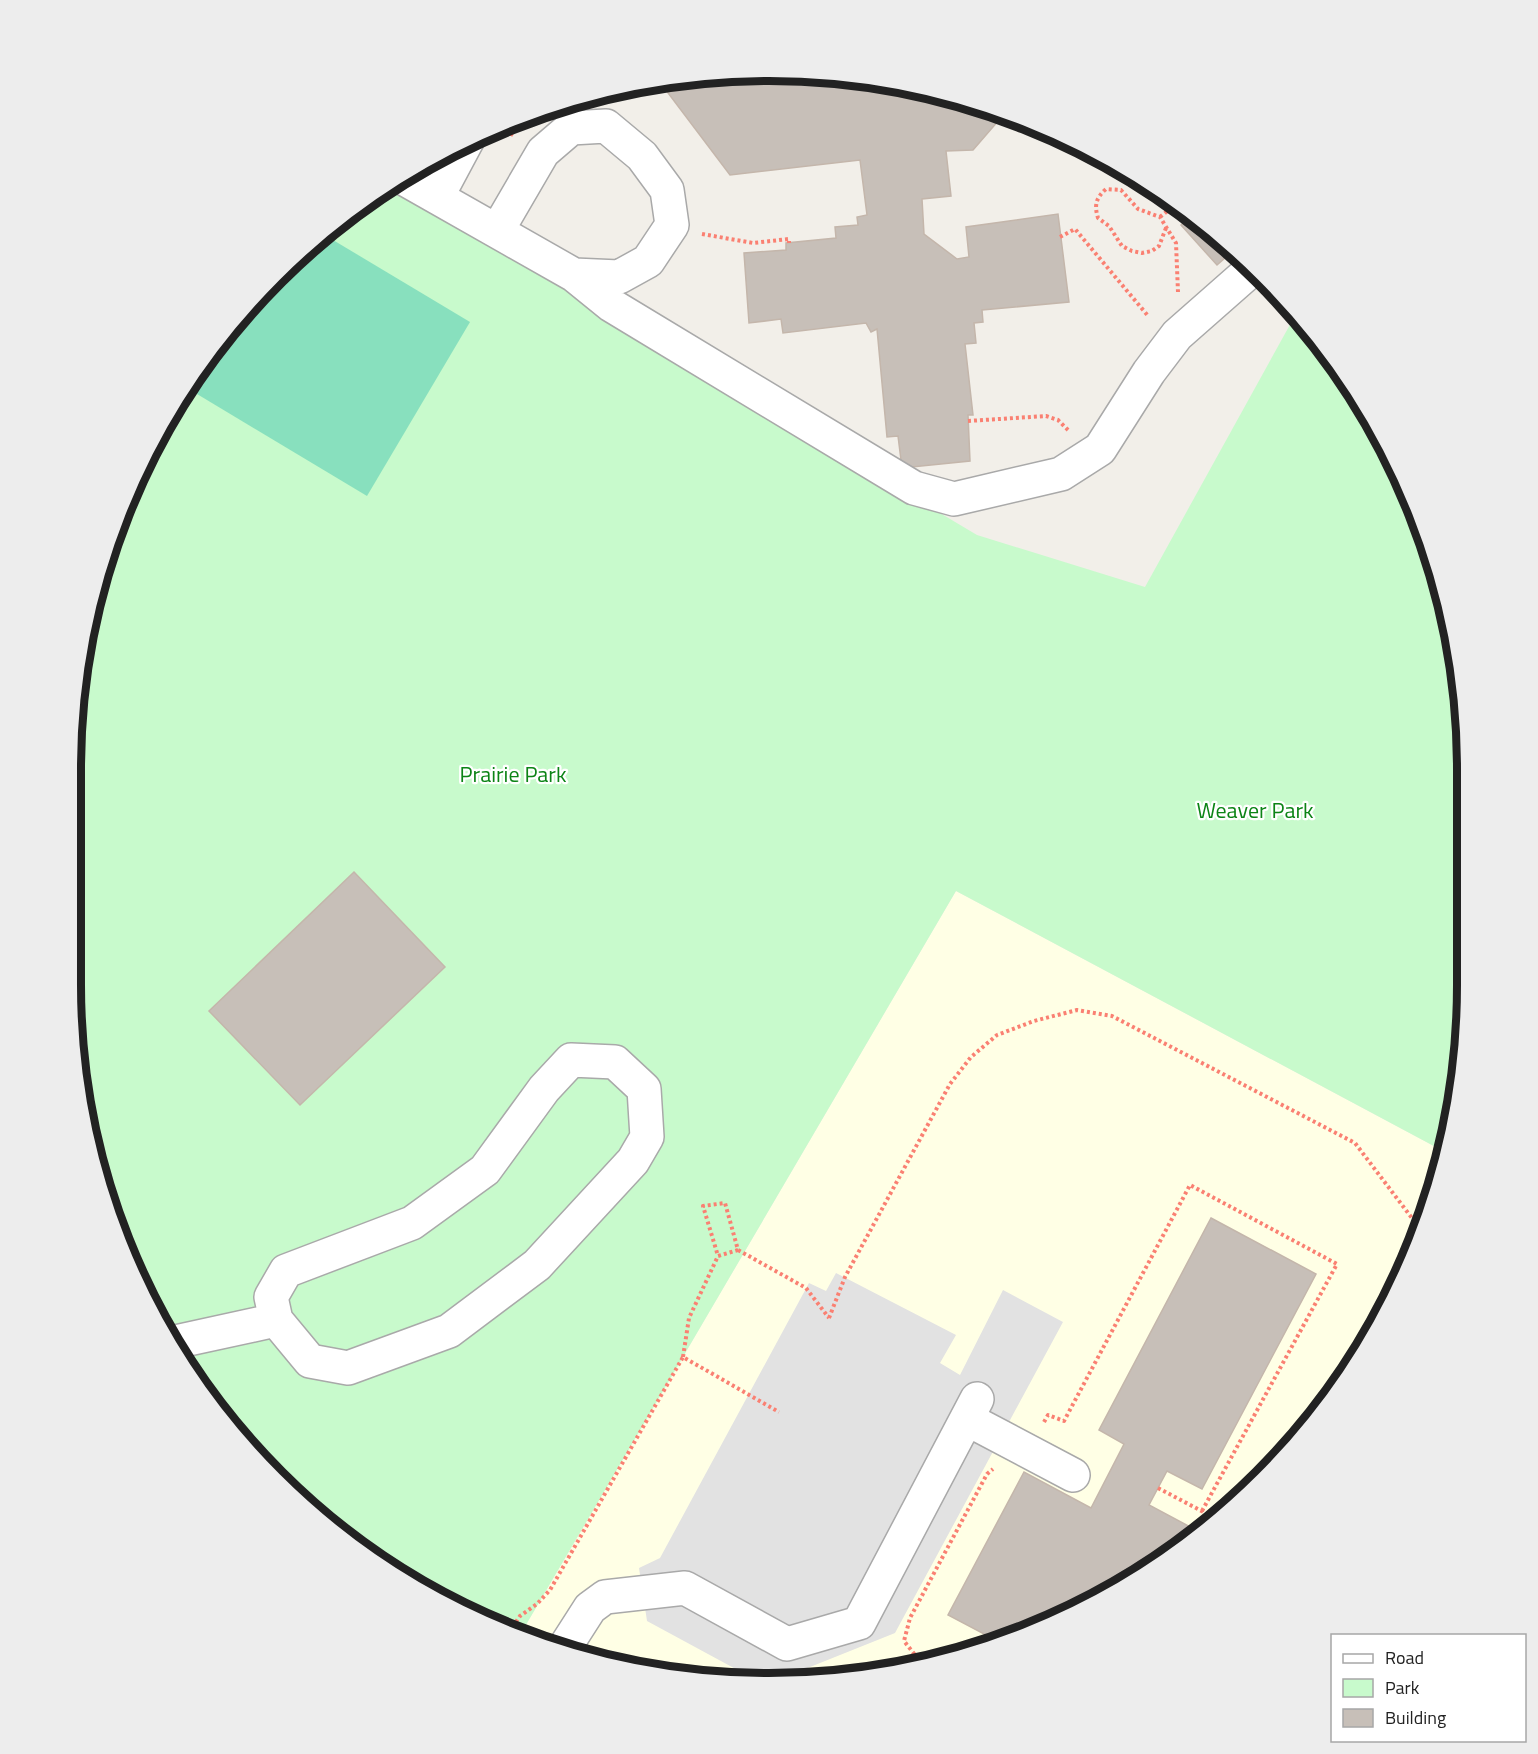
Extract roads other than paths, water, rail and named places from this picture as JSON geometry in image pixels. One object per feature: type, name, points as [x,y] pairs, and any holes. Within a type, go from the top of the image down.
[{"type":"lane","points":[[497,231],[543,152],[571,128],[606,126],[642,156],[667,190],[672,225],[648,261],[619,277],[574,275]]},
{"type":"lane","points":[[437,197],[460,155]]},
{"type":"lane","points":[[410,182],[574,275],[611,305],[914,488],[954,499],[1060,474],[1100,448],[1149,372],[1171,343],[1246,274]]},
{"type":"lane","points":[[571,1060],[615,1062],[644,1089],[647,1137],[633,1161],[537,1265],[449,1331],[348,1368],[310,1361],[276,1320],[271,1297],[286,1271],[412,1222],[486,1170],[544,1089],[571,1060]]},
{"type":"lane","points":[[180,1341],[276,1320]]},
{"type":"lane","points":[[567,1642],[590,1608],[605,1597],[685,1588],[787,1644],[859,1623],[972,1409],[1028,1452],[1073,1476]]},
{"type":"park label","name":"Prairie Park","points":[[513,774]]},
{"type":"park label","name":"Weaver Park","points":[[1255,810]]}]
